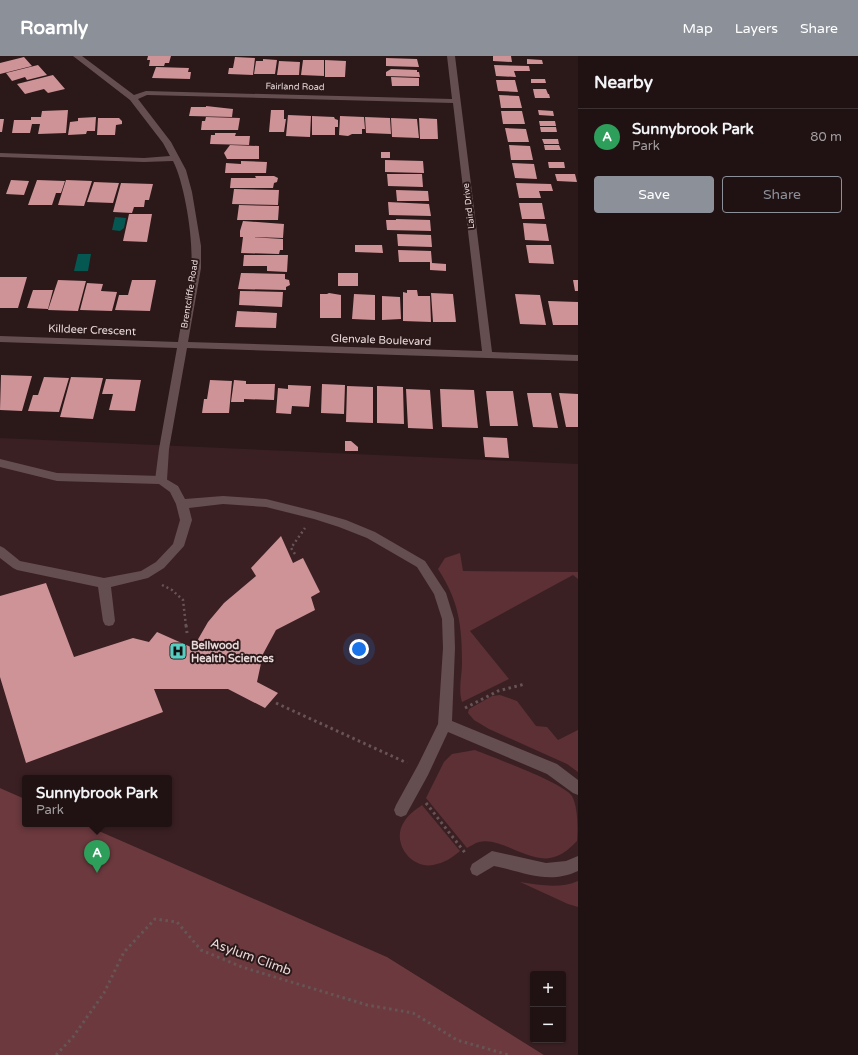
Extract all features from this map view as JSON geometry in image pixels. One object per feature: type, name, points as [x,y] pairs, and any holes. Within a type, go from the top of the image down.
[{"type":"street","name":"Brentcliffe Road","points":[[77,56],[133,98],[167,142],[182,170],[188,192],[196,246],[196,268],[164,450],[161,480]]},
{"type":"street","name":"Laird Drive","points":[[451,56],[487,355]]},
{"type":"street","name":"Fairland Road","points":[[133,98],[146,93],[456,101]]},
{"type":"street","points":[[0,156],[144,160],[175,158]]},
{"type":"street","name":"Killdeer Crescent","points":[[0,340],[183,345]]},
{"type":"street","name":"Glenvale Boulevard","points":[[183,345],[578,358]]},
{"type":"street","points":[[0,463],[57,477],[161,480],[174,489],[182,504],[186,520],[178,546],[160,565],[144,575],[104,583],[17,565],[0,551]]},
{"type":"street","points":[[182,504],[223,500],[266,503],[314,515],[342,523],[371,535],[421,564],[440,593],[448,619],[449,648],[445,724],[414,788],[401,810]]},
{"type":"street","points":[[104,583],[109,621]]},
{"type":"street","points":[[445,724],[552,769],[578,788]]},
{"type":"street","points":[[477,869],[492,858],[506,860],[551,872],[569,868],[578,863]]},
{"type":"path","points":[[295,554],[291,548],[314,515]]},
{"type":"path","points":[[144,575],[172,590],[183,600],[187,633]]},
{"type":"path","points":[[445,724],[466,707],[498,691],[526,684]]},
{"type":"path","points":[[276,703],[423,770]]},
{"type":"path","points":[[414,788],[477,869]]},
{"type":"path","name":"Asylum Climb","points":[[56,1055],[73,1037],[104,993],[124,952],[155,919],[177,922],[201,950],[242,967],[367,1005],[412,1013],[457,1040],[509,1055]]},
{"type":"shaded area","points":[[0,438],[578,464],[578,1055],[544,1055],[387,957],[90,827],[172,827],[172,775],[22,775],[22,798],[0,788]]},
{"type":"shaded area","points":[[460,553],[463,571],[578,572],[578,579],[573,575],[470,631],[509,679],[462,702],[460,692],[462,663],[460,625],[451,592],[438,569],[445,558]]},
{"type":"shaded area","points":[[500,695],[517,701],[536,726],[547,727],[558,740],[578,730],[578,772],[567,764],[489,729],[474,720],[468,713],[469,709],[492,696]]},
{"type":"shaded area","points":[[475,750],[542,777],[566,790],[572,796],[574,801],[577,824],[577,841],[563,853],[547,858],[538,858],[527,855],[488,841],[478,842],[467,848],[426,798],[444,762],[452,754]]},
{"type":"shaded area","points":[[0,788],[22,798],[22,827],[90,827],[387,957],[544,1055],[0,1055]]},
{"type":"shaded area","points":[[422,805],[460,851],[448,860],[441,863],[425,865],[417,863],[410,858],[401,845],[401,829],[404,822]]},
{"type":"shaded area","points":[[578,881],[578,907],[568,904],[520,882],[557,886]]},
{"type":"water","points":[[115,217],[126,218],[124,228],[120,231],[112,230]]},
{"type":"water","points":[[78,254],[91,254],[88,271],[74,271]]},
{"type":"building","points":[[148,56],[171,56],[169,63],[165,63],[164,66],[149,66],[150,60],[147,60]]},
{"type":"building","points":[[493,56],[511,56],[512,62],[493,61]]},
{"type":"building","points":[[24,57],[32,66],[0,74],[0,63]]},
{"type":"building","points":[[235,57],[255,58],[253,75],[228,74],[229,68],[233,68]]},
{"type":"building","points":[[386,58],[417,59],[419,67],[386,66]]},
{"type":"building","points":[[263,59],[277,60],[275,74],[254,74],[256,61],[263,61]]},
{"type":"building","points":[[527,59],[542,60],[543,64],[527,64]]},
{"type":"building","points":[[303,60],[324,60],[324,76],[301,75]]},
{"type":"building","points":[[325,60],[346,61],[345,77],[325,77]]},
{"type":"building","points":[[279,61],[300,62],[299,75],[277,75]]},
{"type":"building","points":[[38,65],[47,75],[27,80],[25,77],[12,81],[6,73]]},
{"type":"building","points":[[494,65],[529,66],[530,71],[514,71],[516,77],[496,76]]},
{"type":"building","points":[[156,67],[189,68],[188,72],[191,72],[190,79],[152,78]]},
{"type":"building","points":[[391,69],[417,70],[420,77],[386,76],[386,72]]},
{"type":"building","points":[[53,75],[65,89],[48,93],[44,89],[25,94],[17,84]]},
{"type":"building","points":[[391,77],[419,78],[419,86],[392,86]]},
{"type":"building","points":[[531,79],[545,79],[546,83],[531,83]]},
{"type":"building","points":[[496,80],[515,80],[518,92],[498,91]]},
{"type":"building","points":[[533,89],[546,89],[548,94],[534,94]]},
{"type":"building","points":[[534,94],[549,94],[550,98],[535,98]]},
{"type":"building","points":[[499,95],[519,96],[522,108],[501,108]]},
{"type":"building","points":[[206,106],[233,109],[232,117],[189,116],[191,107]]},
{"type":"building","points":[[68,110],[66,133],[38,134],[40,124],[32,124],[30,133],[12,133],[14,120],[31,120],[31,117],[41,117],[42,111]]},
{"type":"building","points":[[271,110],[284,110],[284,119],[286,119],[284,132],[269,132]]},
{"type":"building","points":[[538,110],[553,111],[554,116],[539,115]]},
{"type":"building","points":[[501,111],[522,111],[525,124],[503,124]]},
{"type":"building","points":[[288,115],[311,116],[310,137],[286,136]]},
{"type":"building","points":[[312,116],[334,117],[338,120],[338,127],[335,127],[335,135],[312,135]]},
{"type":"building","points":[[340,116],[364,117],[365,129],[362,129],[362,134],[352,134],[348,136],[339,135]]},
{"type":"building","points":[[96,117],[95,131],[87,131],[86,134],[68,135],[70,122],[78,121],[78,118]]},
{"type":"building","points":[[206,117],[240,118],[238,130],[201,130],[202,121],[205,121]]},
{"type":"building","points":[[365,117],[390,118],[391,134],[366,133]]},
{"type":"building","points":[[98,118],[119,118],[122,121],[122,124],[116,125],[115,135],[97,135]]},
{"type":"building","points":[[391,118],[417,119],[419,138],[392,137]]},
{"type":"building","points":[[419,118],[437,119],[438,139],[420,139]]},
{"type":"building","points":[[0,119],[4,119],[2,132],[0,132]]},
{"type":"building","points":[[539,121],[555,121],[556,126],[540,126]]},
{"type":"building","points":[[540,127],[556,127],[557,132],[541,132]]},
{"type":"building","points":[[505,128],[526,129],[529,142],[508,142]]},
{"type":"building","points":[[215,133],[236,133],[235,136],[250,136],[249,145],[210,144],[211,135],[215,135]]},
{"type":"building","points":[[542,139],[558,139],[559,144],[544,144]]},
{"type":"building","points":[[230,145],[259,146],[259,159],[227,159],[224,153]]},
{"type":"building","points":[[509,145],[530,146],[533,160],[511,160]]},
{"type":"building","points":[[544,145],[559,145],[561,150],[545,150]]},
{"type":"building","points":[[381,152],[390,152],[390,158],[381,158]]},
{"type":"building","points":[[385,160],[423,161],[424,173],[385,172]]},
{"type":"building","points":[[241,161],[267,162],[266,173],[225,173],[226,163],[241,164]]},
{"type":"building","points":[[548,162],[564,162],[565,168],[549,168]]},
{"type":"building","points":[[512,163],[534,164],[537,179],[515,178]]},
{"type":"building","points":[[387,174],[422,174],[423,187],[388,186]]},
{"type":"building","points":[[555,174],[575,174],[577,182],[557,181]]},
{"type":"building","points":[[255,176],[274,176],[278,178],[277,182],[274,183],[273,188],[230,188],[231,178],[256,178]]},
{"type":"building","points":[[11,180],[29,181],[24,195],[6,194]]},
{"type":"building","points":[[37,180],[65,181],[61,193],[56,193],[52,205],[28,205]]},
{"type":"building","points":[[66,180],[92,181],[84,206],[58,205]]},
{"type":"building","points":[[94,182],[119,183],[113,203],[87,202]]},
{"type":"building","points":[[121,183],[153,184],[149,200],[145,200],[144,207],[134,207],[132,213],[113,212]]},
{"type":"building","points":[[516,183],[551,184],[553,191],[539,191],[541,198],[519,198]]},
{"type":"building","points":[[234,189],[279,190],[278,205],[232,204]]},
{"type":"building","points":[[396,190],[428,191],[429,201],[397,201]]},
{"type":"building","points":[[388,202],[429,204],[431,216],[389,215]]},
{"type":"building","points":[[519,203],[542,203],[545,219],[522,219]]},
{"type":"building","points":[[239,205],[279,206],[278,220],[237,220]]},
{"type":"building","points":[[129,214],[152,214],[147,242],[123,241]]},
{"type":"building","points":[[386,220],[430,220],[431,231],[387,230]]},
{"type":"building","points":[[243,221],[284,224],[283,238],[250,237],[283,239],[283,250],[280,250],[279,254],[241,253],[243,237],[240,237],[240,231]]},
{"type":"building","points":[[523,223],[546,224],[549,241],[525,240]]},
{"type":"building","points":[[397,234],[431,235],[432,247],[398,246]]},
{"type":"building","points":[[355,245],[382,245],[383,253],[355,252]]},
{"type":"building","points":[[526,245],[551,245],[554,264],[529,263]]},
{"type":"building","points":[[398,250],[431,251],[432,263],[446,264],[446,271],[430,270],[430,262],[399,262]]},
{"type":"building","points":[[244,255],[288,255],[287,272],[267,271],[267,266],[243,266]]},
{"type":"building","points":[[241,273],[285,274],[285,279],[289,280],[290,285],[286,287],[286,290],[238,289]]},
{"type":"building","points":[[338,273],[358,273],[358,286],[338,286]]},
{"type":"building","points":[[0,277],[27,277],[18,308],[0,308]]},
{"type":"building","points":[[58,280],[86,281],[78,311],[48,310]]},
{"type":"building","points":[[132,280],[156,280],[150,311],[115,310],[119,295],[128,295]]},
{"type":"building","points":[[573,280],[578,280],[578,291],[575,291]]},
{"type":"building","points":[[87,283],[103,284],[101,291],[117,292],[112,311],[80,310]]},
{"type":"building","points":[[33,290],[53,290],[48,309],[27,308]]},
{"type":"building","points":[[407,290],[417,290],[418,296],[430,296],[431,322],[403,321],[403,292],[407,293]]},
{"type":"building","points":[[240,291],[283,292],[282,307],[239,305]]},
{"type":"building","points":[[329,293],[341,295],[341,318],[320,318],[320,294]]},
{"type":"building","points":[[431,293],[453,294],[456,322],[433,322]]},
{"type":"building","points":[[354,294],[375,295],[375,320],[352,319]]},
{"type":"building","points":[[515,294],[540,295],[546,325],[520,324]]},
{"type":"building","points":[[382,296],[400,297],[401,319],[382,320]]},
{"type":"building","points":[[548,301],[578,302],[578,325],[553,325]]},
{"type":"building","points":[[237,311],[277,313],[276,328],[235,327]]},
{"type":"building","points":[[1,375],[32,376],[22,411],[0,410]]},
{"type":"building","points":[[44,377],[69,378],[59,412],[28,411],[33,395],[38,395]]},
{"type":"building","points":[[71,377],[103,378],[93,419],[60,417]]},
{"type":"building","points":[[106,379],[141,380],[135,411],[109,410],[113,394],[102,394]]},
{"type":"building","points":[[210,380],[232,381],[229,413],[202,413],[204,399],[207,399]]},
{"type":"building","points":[[234,380],[246,381],[246,384],[275,384],[274,400],[244,399],[244,402],[231,402]]},
{"type":"building","points":[[322,384],[345,385],[344,414],[321,413]]},
{"type":"building","points":[[288,385],[311,386],[309,407],[292,406],[291,414],[276,413],[278,388],[288,389]]},
{"type":"building","points":[[347,386],[373,387],[373,423],[346,422]]},
{"type":"building","points":[[377,386],[403,387],[404,424],[377,423]]},
{"type":"building","points":[[406,389],[430,390],[433,429],[408,428]]},
{"type":"building","points":[[440,389],[474,390],[478,428],[442,427]]},
{"type":"building","points":[[486,391],[513,391],[518,426],[490,426]]},
{"type":"building","points":[[527,393],[551,393],[558,428],[533,427]]},
{"type":"building","points":[[559,393],[578,394],[578,427],[566,427]]},
{"type":"building","points":[[483,437],[507,438],[509,458],[485,457]]},
{"type":"building","points":[[345,441],[351,441],[358,447],[358,451],[345,451]]},
{"type":"building","name":"Bellwood Health Sciences","points":[[281,536],[293,563],[303,558],[320,592],[311,597],[315,610],[276,630],[263,654],[257,682],[278,693],[265,708],[228,689],[154,689],[163,712],[26,763],[0,677],[0,596],[46,583],[74,657],[133,638],[149,642],[157,632],[193,648],[208,622],[224,603],[256,576],[251,568]]},
{"type":"place","name":"Bellwood Health Sciences","points":[[178,651]]},
{"type":"place","name":"Sunnybrook Park","points":[[97,873]]}]
